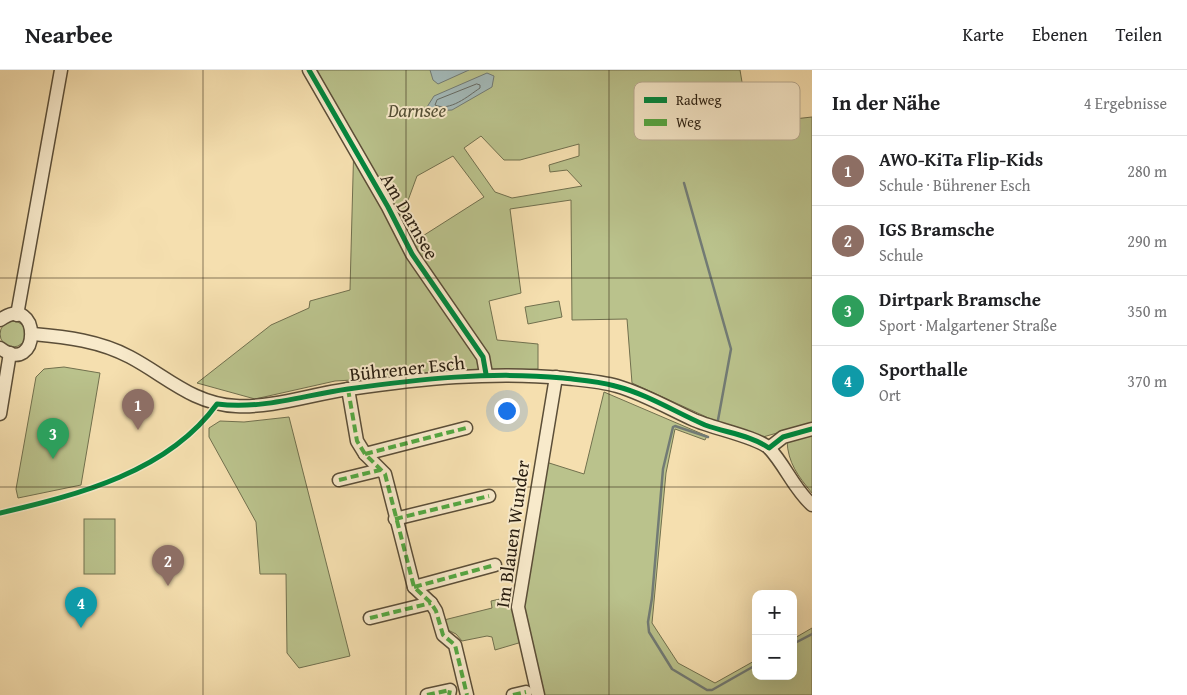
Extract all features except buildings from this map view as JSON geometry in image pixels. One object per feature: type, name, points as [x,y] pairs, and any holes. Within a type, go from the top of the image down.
[{"type":"street","points":[[17,315],[60,70]]},
{"type":"street","name":"Am Darnsee","points":[[309,70],[388,207],[412,254],[483,357],[486,374]]},
{"type":"street","points":[[0,320],[5,316],[17,315],[28,321],[33,334],[26,348],[5,350],[0,414]]},
{"type":"street","name":"Bührener Esch","points":[[33,334],[61,336],[100,344],[131,358],[182,391],[217,404],[236,406],[257,405],[348,389],[486,374],[521,374],[600,383],[639,393],[705,424],[750,438],[769,448]]},
{"type":"street","name":"Im Blauen Wunder","points":[[532,694],[518,607],[556,378]]},
{"type":"street","points":[[348,389],[357,441],[365,454],[385,474],[414,587],[431,602],[436,611],[443,635],[455,645],[465,690],[427,695]]},
{"type":"street","points":[[365,454],[466,428]]},
{"type":"street","points":[[812,429],[782,436],[769,448],[794,486],[812,505]]},
{"type":"street","points":[[339,480],[380,470]]},
{"type":"street","points":[[396,519],[488,496]]},
{"type":"street","points":[[414,587],[495,565]]},
{"type":"street","points":[[370,618],[431,602]]},
{"type":"street","points":[[513,695],[532,694]]},
{"type":"green space","name":"Darnsee","points":[[317,70],[740,70],[742,82],[634,82],[634,140],[800,140],[800,118],[812,117],[812,423],[763,437],[713,420],[632,383],[627,319],[572,320],[571,200],[510,209],[521,293],[489,301],[497,340],[538,344],[538,369],[335,381],[255,399],[197,383],[271,325],[309,308],[310,301],[350,290],[354,139]],"holes":[[[481,136],[504,160],[520,160],[579,144],[579,156],[549,165],[550,172],[567,170],[582,186],[512,198],[495,192],[464,148]],[[453,156],[484,197],[418,239],[403,214],[417,176]]]},
{"type":"green space","points":[[559,301],[562,317],[528,324],[525,307]]},
{"type":"green space","points":[[13,321],[22,325],[26,334],[22,343],[13,347],[4,343],[0,334],[4,325]]},
{"type":"green space","points":[[64,367],[100,373],[81,485],[18,498],[16,489],[36,377],[44,369]]},
{"type":"green space","points":[[604,392],[707,436],[705,440],[675,429],[666,473],[652,623],[678,663],[715,683],[752,662],[752,680],[797,680],[797,637],[812,628],[812,695],[542,695],[523,612],[546,462],[584,474]]},
{"type":"green space","points":[[289,417],[350,656],[299,668],[287,653],[286,574],[260,574],[256,522],[209,437],[209,428],[220,421],[244,422]]},
{"type":"green space","points":[[812,434],[812,493],[802,481],[792,463],[787,441]]},
{"type":"green space","points":[[84,519],[115,519],[115,574],[84,574]]},
{"type":"green space","points":[[513,596],[522,642],[495,650],[492,637],[487,636],[462,641],[456,634],[446,629],[444,620],[492,608],[491,601]]},
{"type":"water","points":[[430,70],[469,70],[438,84],[433,80]]},
{"type":"water","points":[[487,73],[494,76],[492,87],[452,110],[432,111],[428,116],[422,116],[422,109],[427,107],[434,96]]},
{"type":"waterway","points":[[684,183],[731,349],[718,420]]},
{"type":"waterway","points":[[708,437],[675,426],[673,427],[663,469],[652,598],[648,622],[649,632],[672,669],[707,690],[712,690],[752,667]]},
{"type":"waterway","points":[[797,642],[812,634]]},
{"type":"marked path","points":[[348,389],[357,441],[365,454],[385,474],[414,587],[431,603],[436,611],[443,635],[455,645],[467,695]]},
{"type":"marked path","points":[[365,454],[466,428]]},
{"type":"marked path","points":[[339,480],[380,470]]},
{"type":"marked path","points":[[395,519],[489,496]]},
{"type":"marked path","points":[[414,587],[495,565]]},
{"type":"marked path","points":[[370,618],[431,603]]},
{"type":"marked path","points":[[427,695],[450,690],[449,695]]},
{"type":"marked path","points":[[513,695],[526,692]]},
{"type":"cycle path","points":[[309,70],[388,207],[412,254],[483,357],[486,374]]},
{"type":"cycle path","points":[[0,513],[90,489],[147,464],[173,447],[197,427],[217,404],[250,405],[348,389],[428,379],[509,375],[563,378],[602,383],[627,389],[705,425],[746,437],[769,448],[783,437],[812,429]]},
{"type":"place","name":"AWO-KiTa Flip-Kids","points":[[138,430]]},
{"type":"place","name":"Dirtpark Bramsche","points":[[53,459]]},
{"type":"place","name":"IGS Bramsche","points":[[168,586]]},
{"type":"place","name":"Sporthalle","points":[[81,628]]}]
